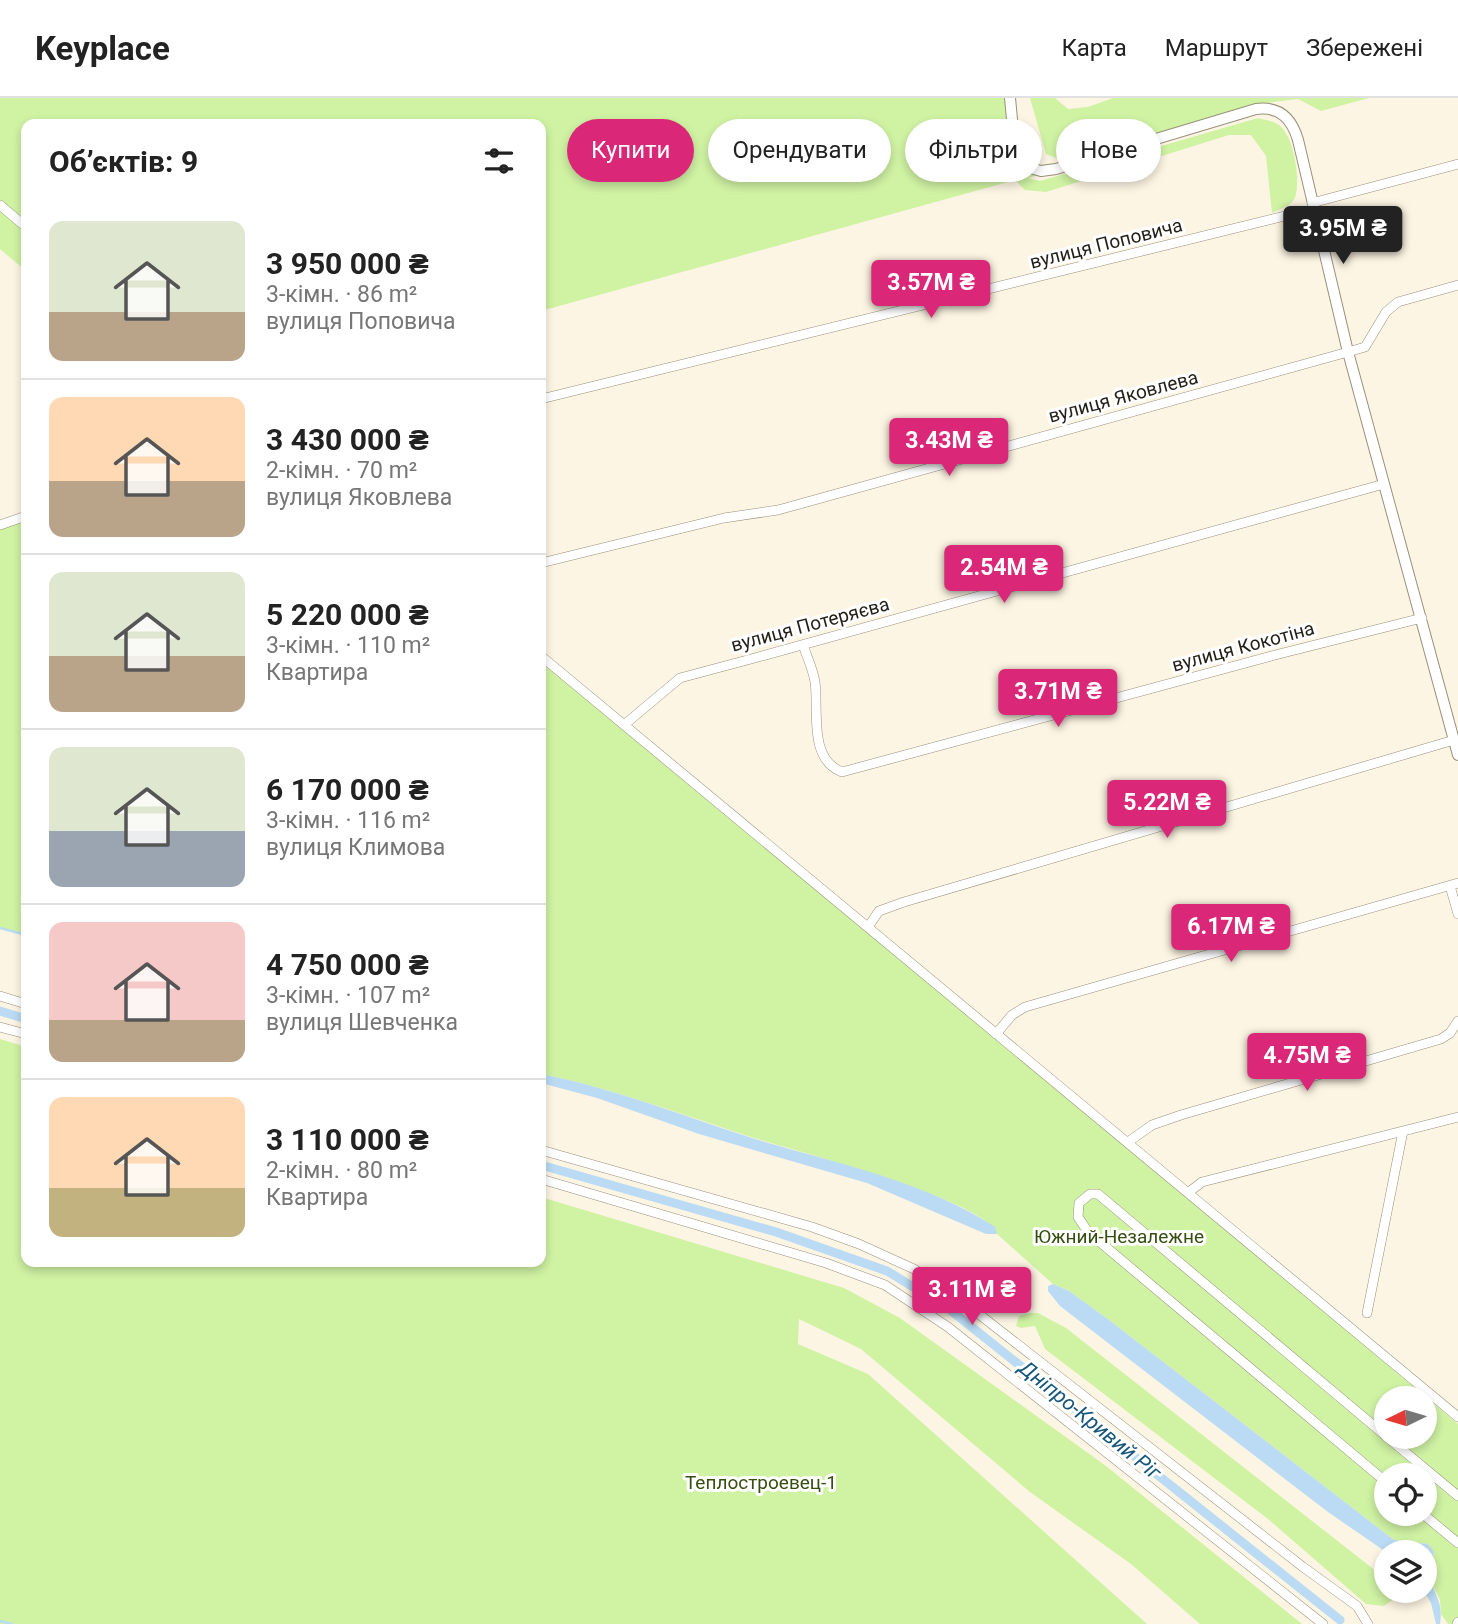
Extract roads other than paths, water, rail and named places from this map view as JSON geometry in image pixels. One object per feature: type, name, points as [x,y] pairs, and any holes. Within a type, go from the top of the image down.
[{"type":"street","points":[[1010,98],[1013,141],[1018,159],[1023,166],[1041,171],[1056,169],[1242,112],[1274,109],[1282,113],[1294,127],[1348,352],[1458,755]]},
{"type":"street","name":"вулиця Поповича","points":[[546,398],[1312,206],[1458,164]]},
{"type":"street","points":[[0,205],[21,223]]},
{"type":"street","points":[[1348,352],[1365,347],[1386,312],[1398,302],[1458,285]]},
{"type":"street","name":"вулиця Яковлева","points":[[546,562],[724,518],[778,510],[1348,352]]},
{"type":"street","name":"вулиця Потеряєва","points":[[624,725],[680,678],[1384,484]]},
{"type":"street","points":[[0,525],[21,518]]},
{"type":"street","name":"вулиця Кокотіна","points":[[803,645],[815,684],[819,742],[828,762],[842,772],[1422,618]]},
{"type":"street","points":[[546,660],[1458,1417]]},
{"type":"street","points":[[868,926],[879,911],[894,905],[1454,740]]},
{"type":"street","points":[[996,1034],[1012,1015],[1025,1007],[1454,884],[1458,914]]},
{"type":"street","points":[[0,996],[21,1002]]},
{"type":"street","points":[[1128,1142],[1152,1125],[1181,1115],[1441,1039],[1450,1033],[1458,1021]]},
{"type":"street","points":[[0,1027],[21,1033]]},
{"type":"street","points":[[1189,1192],[1202,1182],[1458,1116]]},
{"type":"street","points":[[1367,1313],[1403,1131]]},
{"type":"street","points":[[546,1151],[812,1227],[859,1244],[914,1269],[957,1297],[1303,1567],[1357,1606],[1368,1624]]},
{"type":"street","points":[[546,1180],[826,1263],[885,1285],[948,1327],[1323,1624]]},
{"type":"street","points":[[1374,1425],[1098,1194],[1090,1194],[1079,1203],[1078,1217],[1088,1232],[1374,1472]]},
{"type":"street","points":[[1402,1449],[1458,1496]]},
{"type":"street","points":[[1437,1526],[1458,1543]]},
{"type":"water","points":[[546,1075],[626,1096],[765,1142],[883,1176],[941,1198],[969,1212],[995,1227],[997,1234],[986,1234],[867,1183],[699,1134],[597,1098],[546,1084]]},
{"type":"water","points":[[1053,1284],[1069,1291],[1109,1320],[1394,1540],[1374,1540],[1374,1544],[1328,1512],[1060,1306],[1048,1291],[1048,1286]]},
{"type":"water","points":[[1437,1597],[1441,1617],[1440,1624],[1436,1624],[1431,1603],[1437,1603]]},
{"type":"waterway","points":[[0,928],[21,934]]},
{"type":"waterway","name":"Дніпро-Кривий Ріг","points":[[0,1011],[21,1017]]},
{"type":"waterway","name":"Дніпро-Кривий Ріг","points":[[546,1166],[776,1232],[887,1271],[949,1309],[1340,1620]]},
{"type":"waterway","points":[[0,1621],[12,1624]]},
{"type":"park label","name":"Южний-Незалежне","points":[[1119,1236]]},
{"type":"park label","name":"Теплостроевец-1","points":[[761,1482]]}]
